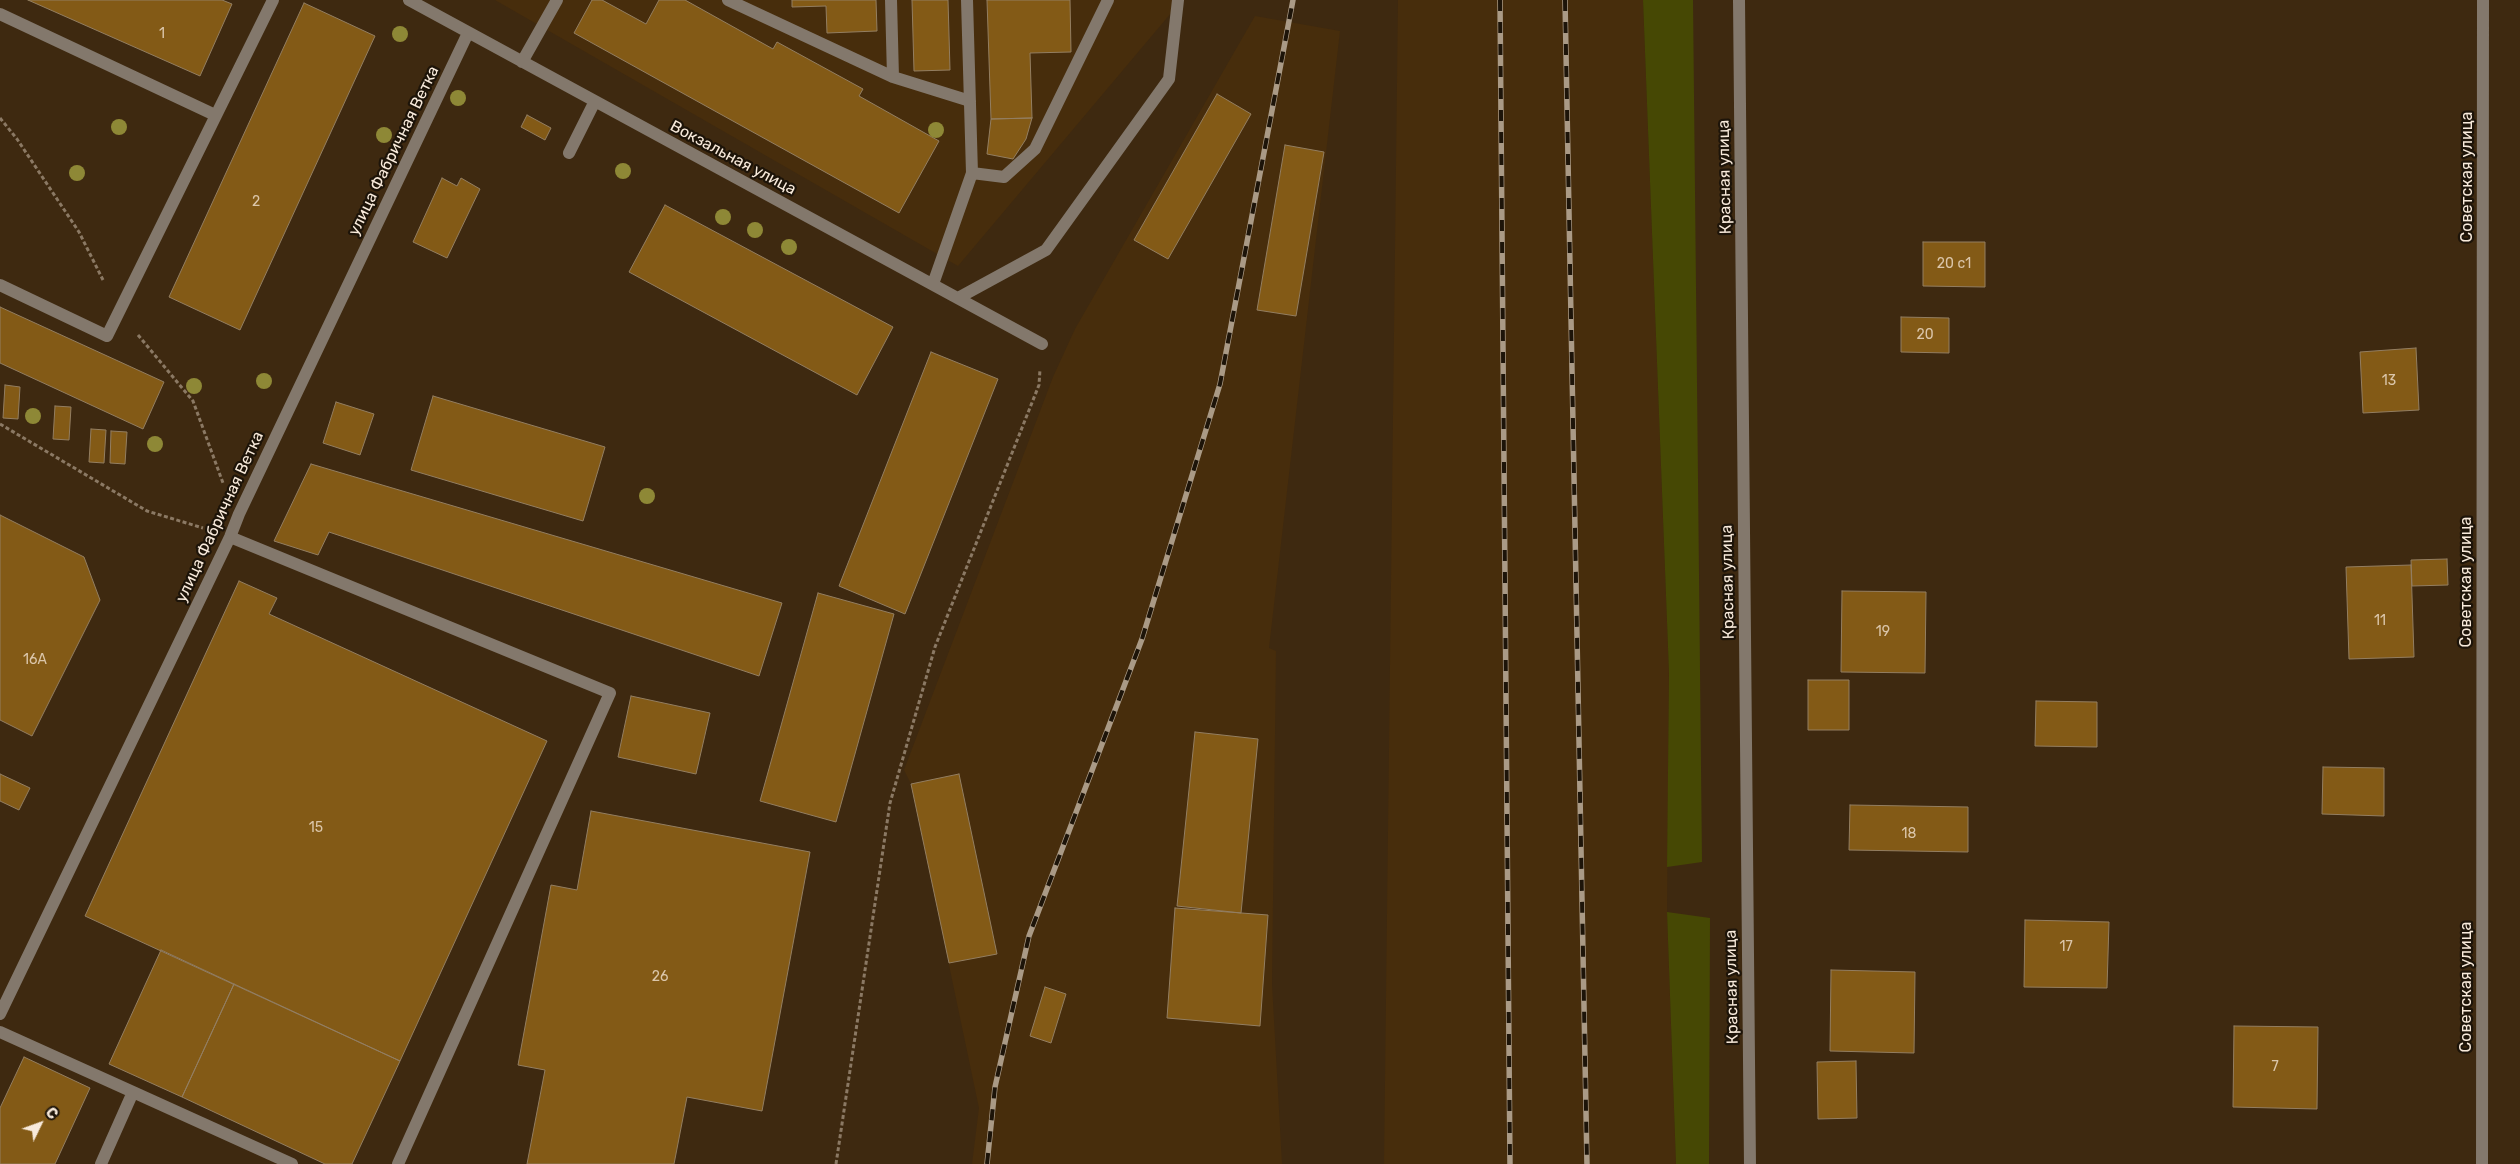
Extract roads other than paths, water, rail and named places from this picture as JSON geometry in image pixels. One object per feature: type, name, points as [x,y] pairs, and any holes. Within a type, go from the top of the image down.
[{"type":"street","points":[[0,285],[107,336],[273,0]]},
{"type":"street","name":"Вокзальная улица","points":[[409,0],[1042,344]]},
{"type":"street","points":[[522,62],[557,0]]},
{"type":"street","points":[[728,0],[893,77],[970,101]]},
{"type":"street","points":[[891,0],[893,77]]},
{"type":"street","points":[[932,284],[972,173],[967,0]]},
{"type":"street","points":[[972,173],[1004,177],[1035,149],[1108,0]]},
{"type":"street","points":[[958,298],[1046,250],[1169,79],[1178,0]]},
{"type":"street","name":"Красная улица","points":[[1739,0],[1750,1164]]},
{"type":"street","name":"Советская улица","points":[[2482,1164],[2483,0]]},
{"type":"street","points":[[0,14],[215,115]]},
{"type":"street","name":"улица Фабричная Ветка","points":[[0,1014],[230,537],[239,514],[468,33]]},
{"type":"street","points":[[569,153],[595,101]]},
{"type":"street","points":[[230,537],[610,693],[398,1164]]},
{"type":"street","points":[[0,1032],[292,1164]]},
{"type":"street","points":[[101,1164],[133,1092]]},
{"type":"railway","points":[[987,1164],[995,1087],[1029,936],[1142,639],[1220,384],[1293,0]]},
{"type":"railway","points":[[1500,0],[1510,1164]]},
{"type":"railway","points":[[1565,0],[1587,1164]]}]
